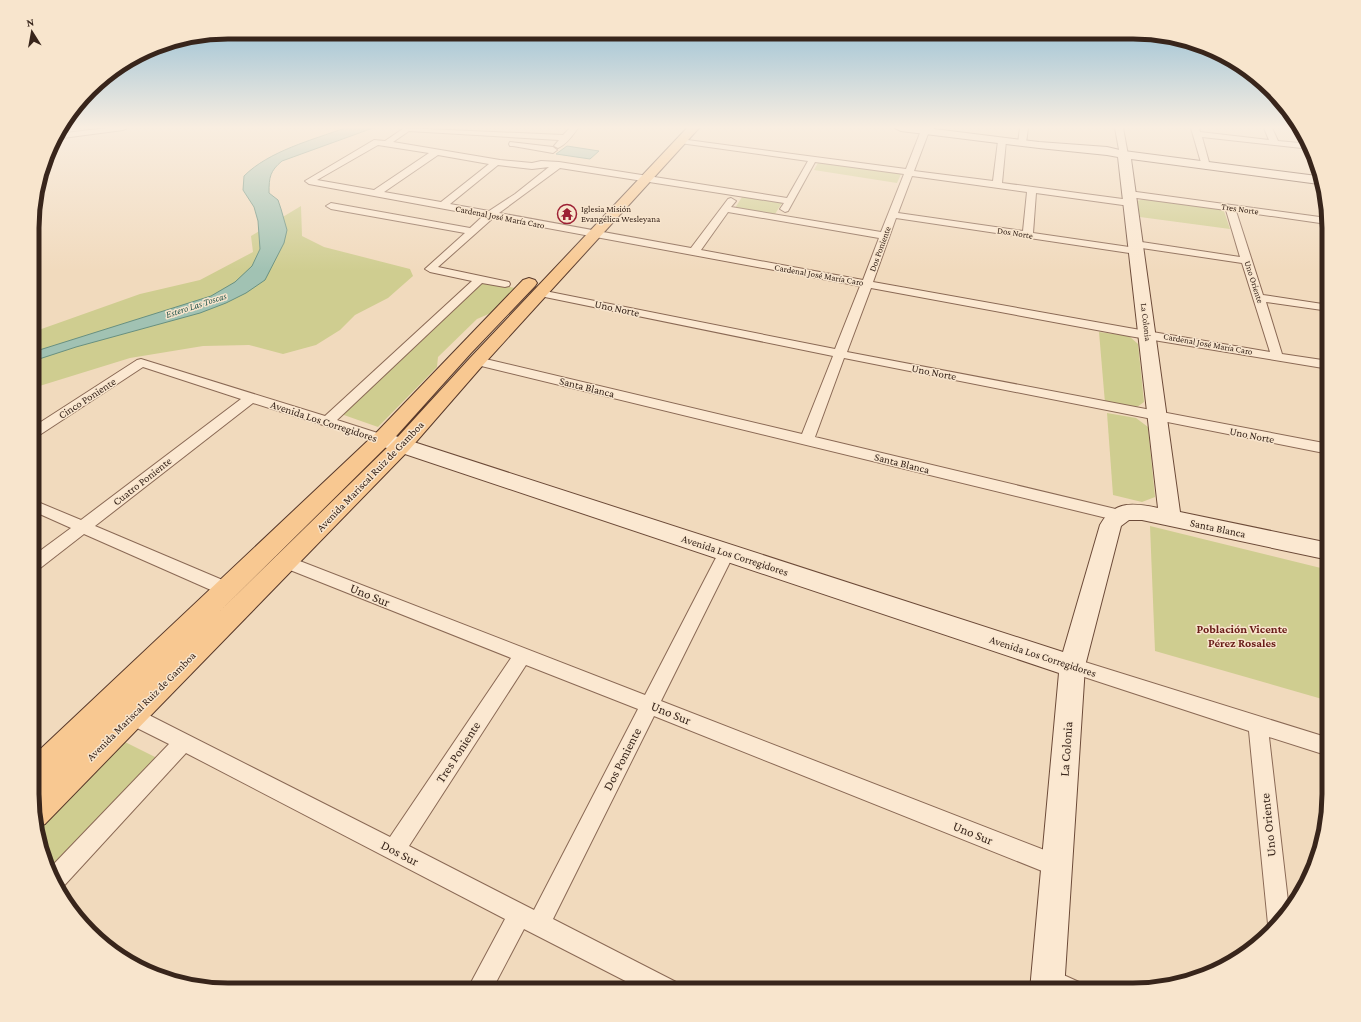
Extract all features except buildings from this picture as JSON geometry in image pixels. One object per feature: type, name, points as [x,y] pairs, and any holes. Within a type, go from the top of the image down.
[{"type":"main road","name":"Avenida Mariscal Ruiz de Gamboa","points":[[39,808],[286,562],[392,442],[465,349],[578,231],[638,177]]},
{"type":"main road","name":"Avenida Mariscal Ruiz de Gamboa","points":[[39,768],[226,589],[392,442],[477,361],[594,234],[638,177]]},
{"type":"street","name":"Cardenal José María Caro","points":[[318,176],[309,181],[868,284],[1322,364]]},
{"type":"street","points":[[376,193],[402,176]]},
{"type":"street","points":[[442,206],[481,176]]},
{"type":"street","points":[[505,284],[430,269],[490,215],[518,196],[543,176]]},
{"type":"street","points":[[629,176],[790,201]]},
{"type":"street","points":[[780,218],[804,176]]},
{"type":"street","name":"Dos Poniente","points":[[807,440],[868,284],[908,176]]},
{"type":"street","name":"Tres Norte","points":[[934,176],[997,185],[1230,208],[1322,220]]},
{"type":"street","points":[[997,185],[998,176]]},
{"type":"street","name":"La Colonia","points":[[1126,176],[1170,518]]},
{"type":"street","points":[[1274,176],[1316,182]]},
{"type":"street","points":[[1028,235],[1032,189]]},
{"type":"street","points":[[694,252],[737,193]]},
{"type":"street","points":[[331,206],[472,231]]},
{"type":"street","name":"Uno Oriente","points":[[1230,208],[1277,356]]},
{"type":"street","points":[[725,209],[886,236]]},
{"type":"street","name":"Dos Norte","points":[[893,215],[1028,235],[1247,261]]},
{"type":"street","points":[[326,422],[480,279]]},
{"type":"street","name":"Uno Norte","points":[[540,293],[840,354],[1322,449]]},
{"type":"street","points":[[1259,298],[1322,307]]},
{"type":"street","name":"Santa Blanca","points":[[477,361],[1119,515],[1130,511],[1142,512],[1322,551]]},
{"type":"street","name":"Avenida Los Corregidores","points":[[141,363],[392,442],[1072,666],[1322,745]]},
{"type":"street","name":"Cinco Poniente","points":[[39,429],[141,363]]},
{"type":"street","name":"Cuatro Poniente","points":[[39,560],[251,398]]},
{"type":"street","points":[[39,508],[226,589]]},
{"type":"street","name":"La Colonia","points":[[1055,983],[1057,866],[1072,666],[1111,525],[1114,519],[1119,515]]},
{"type":"street","name":"Dos Poniente","points":[[484,983],[529,919],[650,705],[728,552]]},
{"type":"street","name":"Uno Sur","points":[[286,562],[1057,866]]},
{"type":"street","name":"Tres Poniente","points":[[394,850],[523,655]]},
{"type":"street","name":"Dos Sur","points":[[132,716],[654,983]]},
{"type":"street","name":"Uno Oriente","points":[[1258,725],[1278,915]]},
{"type":"street","points":[[57,876],[184,742]]},
{"type":"shaded area","points":[[850,176],[900,176],[897,183]]},
{"type":"shaded area","points":[[742,197],[782,203],[775,214],[735,208]]},
{"type":"shaded area","points":[[1144,199],[1224,211],[1230,229],[1140,217],[1137,201]]},
{"type":"shaded area","points":[[301,206],[302,236],[324,247],[410,269],[413,276],[388,298],[355,315],[340,330],[316,345],[283,354],[249,345],[203,346],[130,358],[39,386],[39,330],[140,294],[200,280],[253,252],[251,236]]},
{"type":"shaded area","points":[[484,282],[515,288],[491,313],[477,319],[438,357],[437,367],[378,427],[341,414]]},
{"type":"shaded area","points":[[1099,332],[1129,336],[1138,344],[1144,402],[1137,407],[1105,403]]},
{"type":"shaded area","points":[[1107,413],[1136,418],[1148,427],[1155,497],[1142,502],[1113,495]]},
{"type":"shaded area","points":[[1150,526],[1322,568],[1322,699],[1155,651]]},
{"type":"shaded area","points":[[121,740],[161,760],[54,869],[45,843],[41,820]]},
{"type":"water","name":"Estero Las Toscas","points":[[244,176],[271,176],[269,193],[278,200],[287,230],[284,243],[265,280],[246,293],[200,313],[76,347],[39,359],[39,350],[211,296],[235,282],[252,266],[260,249],[258,221],[254,207],[243,190]]},
{"type":"place","name":"Iglesia Misión Evangélica Wesleyana","points":[[567,214]]},
{"type":"district","name":"Población Vicente Pérez Rosales","points":[[1242,636]]}]
